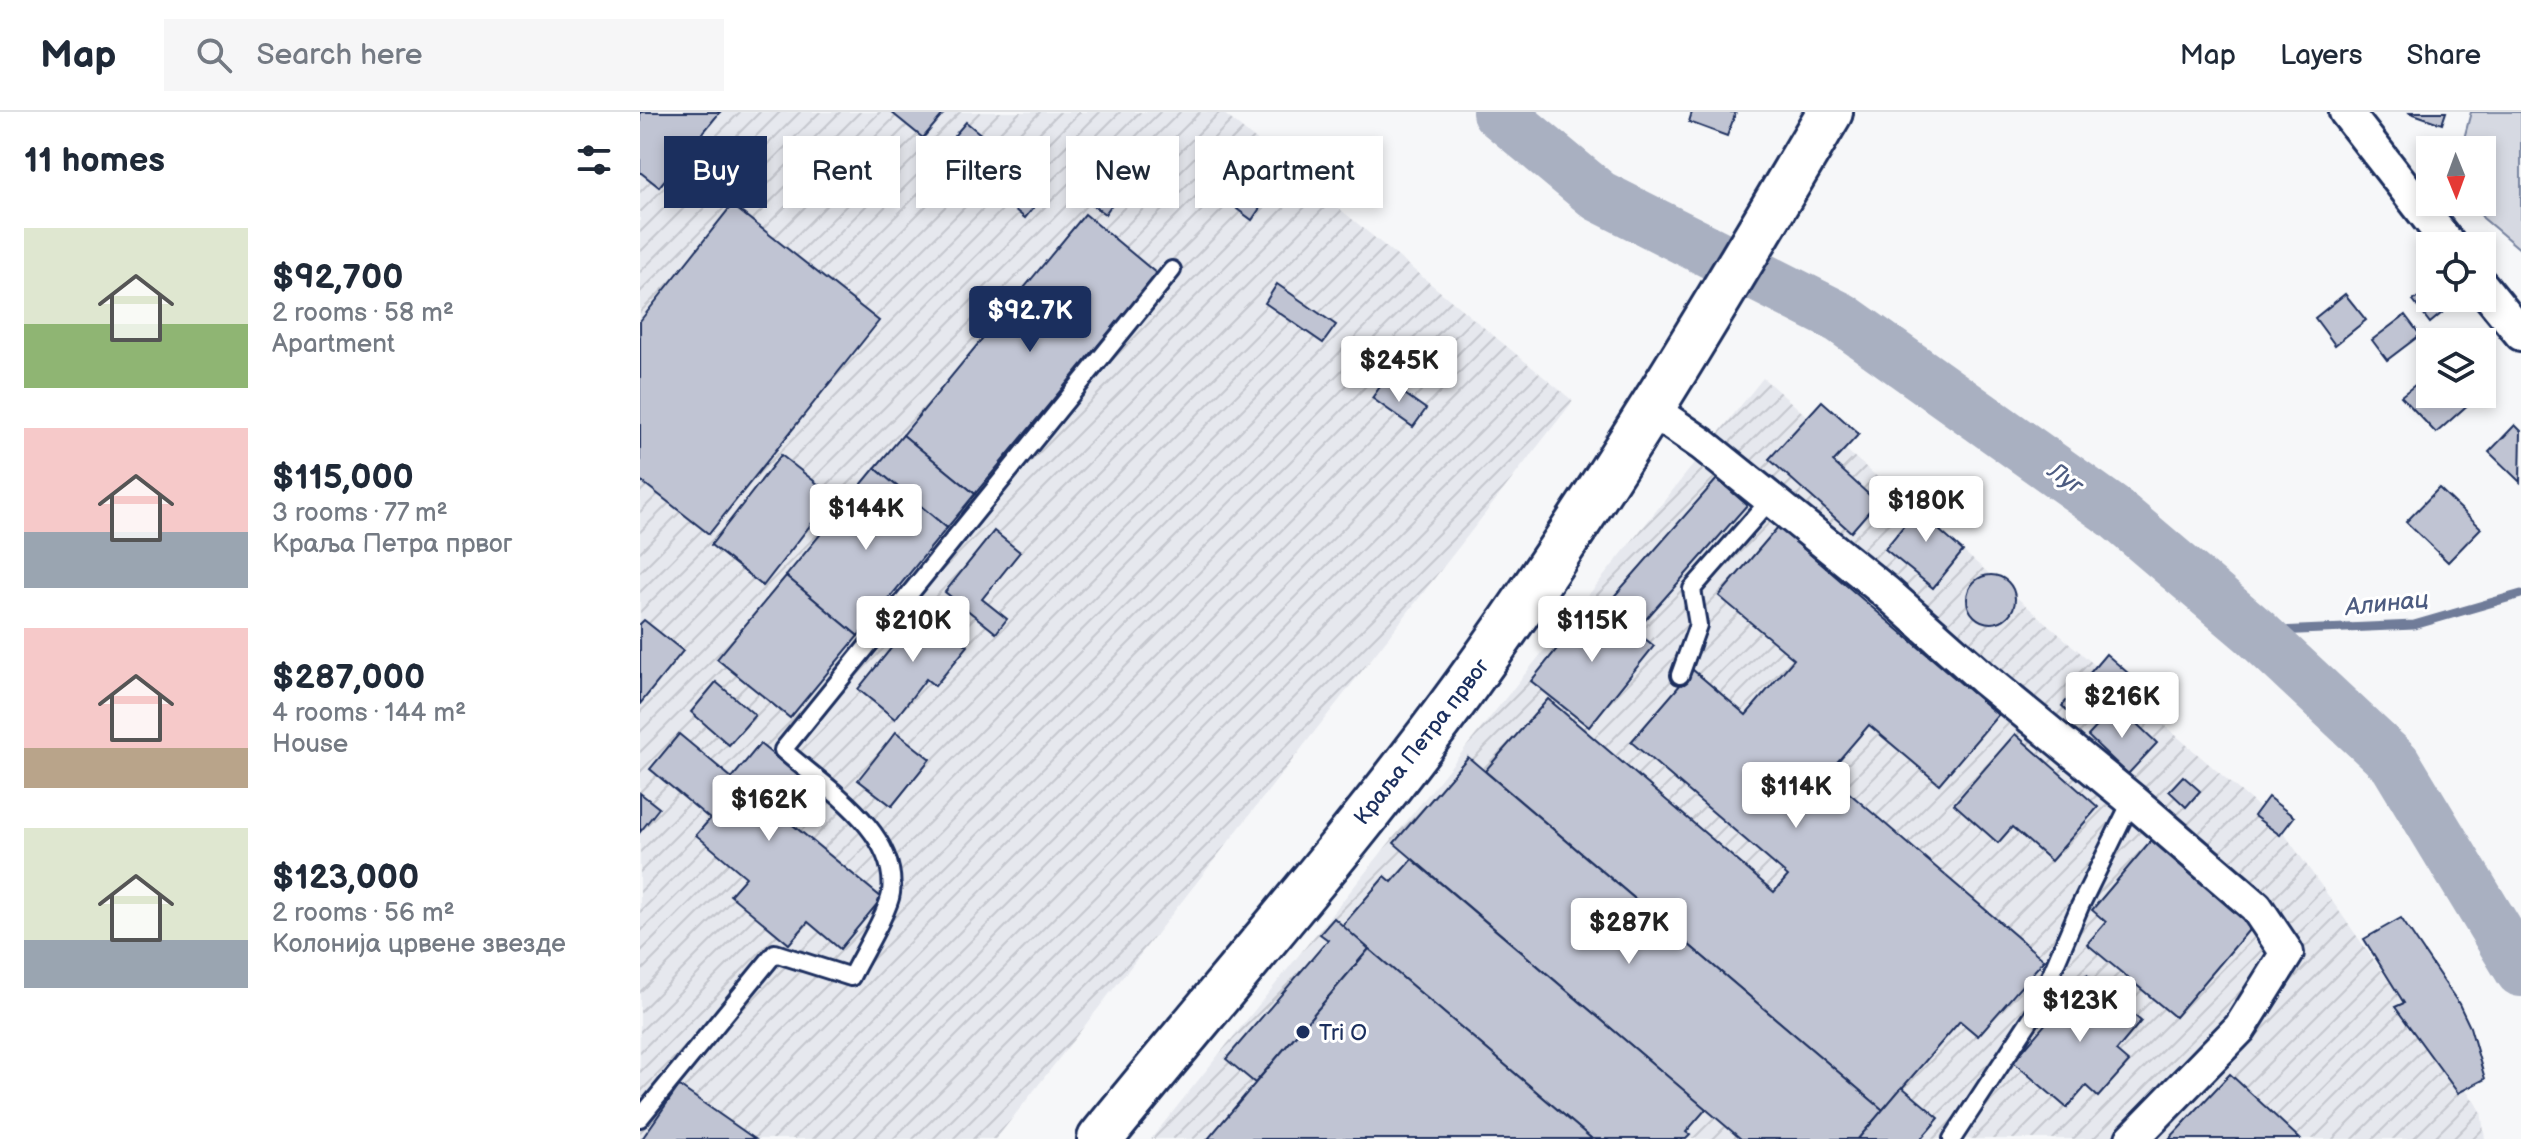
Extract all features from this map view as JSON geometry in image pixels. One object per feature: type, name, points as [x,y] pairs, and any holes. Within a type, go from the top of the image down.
[{"type":"main road","name":"Краља Петра првог","points":[[1100,1139],[1365,815],[1465,687],[1556,558],[1651,409],[1830,112]]},
{"type":"street","points":[[2346,112],[2439,232]]},
{"type":"street","points":[[2496,303],[2521,334]]},
{"type":"street","points":[[1651,409],[1702,444],[1771,499],[2132,800],[2256,907],[2287,953],[2240,1028],[2132,1139]]},
{"type":"lane","points":[[640,1118],[775,953],[851,977],[891,894],[888,861],[872,830],[783,750],[1172,270]]},
{"type":"lane","points":[[1680,675],[1698,625],[1692,589],[1771,499]]},
{"type":"lane","points":[[1952,1139],[2034,1014],[2132,800]]},
{"type":"shaded area","points":[[640,112],[1222,112],[1251,136],[1195,136],[1195,208],[1339,208],[1573,401],[996,1139],[640,1139]]},
{"type":"shaded area","points":[[2471,112],[2521,112],[2521,250],[2482,216],[2496,216],[2496,136],[2465,136]]},
{"type":"shaded area","points":[[1763,378],[2276,822],[2481,1111],[2485,1139],[1151,1139]]},
{"type":"building","points":[[640,112],[720,112],[700,136],[664,136],[664,181],[659,187],[640,172]]},
{"type":"building","points":[[891,112],[945,112],[925,136],[921,136]]},
{"type":"building","points":[[1692,112],[1736,112],[1727,136],[1689,122]]},
{"type":"building","points":[[2408,112],[2446,112],[2442,124]]},
{"type":"building","points":[[966,122],[983,136],[954,136]]},
{"type":"building","points":[[730,208],[736,208],[879,321],[709,534],[640,480],[640,321]]},
{"type":"building","points":[[1013,208],[1033,208],[1025,218]]},
{"type":"building","points":[[1238,208],[1260,208],[1252,220]]},
{"type":"building","points":[[1085,214],[1157,274],[975,494],[903,435]]},
{"type":"building","points":[[1277,284],[1336,325],[1323,343],[1265,303]]},
{"type":"building","points":[[2345,294],[2366,320],[2335,345],[2315,318]]},
{"type":"building","points":[[2422,312],[2443,312],[2430,323]]},
{"type":"building","points":[[2405,315],[2416,330],[2416,338],[2387,360],[2372,340]]},
{"type":"building","points":[[1385,380],[1426,409],[1413,427],[1372,398]]},
{"type":"building","points":[[2416,384],[2416,408],[2464,408],[2436,433],[2401,396]]},
{"type":"building","points":[[1822,401],[1859,434],[1833,462],[1877,502],[1851,532],[1769,459]]},
{"type":"building","points":[[2515,425],[2521,431],[2520,482],[2489,452]]},
{"type":"building","points":[[903,435],[975,494],[947,528],[875,468]]},
{"type":"building","points":[[781,455],[833,496],[763,586],[711,545]]},
{"type":"building","points":[[875,468],[947,528],[858,636],[786,576]]},
{"type":"building","points":[[1717,479],[1747,505],[1639,627],[1610,601]]},
{"type":"building","points":[[2439,488],[2481,528],[2448,562],[2406,522]]},
{"type":"building","points":[[1926,498],[1951,518],[1940,531],[1963,551],[1933,588],[1885,549]]},
{"type":"building","points":[[1778,527],[1998,715],[1939,784],[1869,725],[1827,774],[2044,960],[1978,1036],[1960,1021],[1883,1110],[1485,771],[1548,699],[1774,892],[1788,876],[1631,742],[1693,670],[1746,715],[1794,659],[1719,596]]},
{"type":"building","points":[[994,531],[1020,552],[982,599],[1007,619],[996,633],[945,592]]},
{"type":"building","points":[[1991,575],[2008,582],[2015,599],[2008,616],[1991,623],[1974,616],[1967,599],[1974,582]]},
{"type":"building","points":[[786,576],[858,636],[790,718],[717,659]]},
{"type":"building","points":[[1596,600],[1654,646],[1589,727],[1531,681]]},
{"type":"building","points":[[922,610],[968,646],[935,686],[926,679],[895,719],[858,689]]},
{"type":"building","points":[[644,620],[683,651],[640,704],[640,624]]},
{"type":"building","points":[[2106,654],[2128,673],[2083,724],[2062,706]]},
{"type":"building","points":[[716,682],[755,715],[729,745],[691,712]]},
{"type":"building","points":[[2117,705],[2157,743],[2128,774],[2088,736]]},
{"type":"building","points":[[896,732],[930,759],[892,806],[858,780]]},
{"type":"building","points":[[679,734],[732,778],[760,744],[820,793],[793,825],[882,898],[840,949],[808,922],[789,944],[730,895],[746,877],[696,835],[710,819],[650,769]]},
{"type":"building","points":[[2015,734],[2098,807],[2051,861],[2012,827],[1998,843],[1954,804]]},
{"type":"building","points":[[1468,757],[1883,1110],[1858,1139],[1741,1139],[1394,843]]},
{"type":"building","points":[[2183,776],[2200,791],[2186,807],[2169,791]]},
{"type":"building","points":[[640,793],[659,808],[640,832]]},
{"type":"building","points":[[2268,797],[2294,817],[2280,835],[2254,816]]},
{"type":"building","points":[[2153,838],[2254,924],[2175,1017],[2087,944],[2106,922],[2092,910]]},
{"type":"building","points":[[1412,859],[1706,1109],[1686,1132],[1690,1135],[1686,1139],[1592,1139],[1342,926],[1385,876],[1392,882]]},
{"type":"building","points":[[1334,918],[1369,949],[1255,1083],[1226,1059],[1328,940],[1320,934]]},
{"type":"building","points":[[2401,918],[2459,1004],[2470,1027],[2485,1079],[2458,1093],[2395,1007],[2404,1003],[2364,939]]},
{"type":"building","points":[[1369,949],[1592,1139],[1208,1139]]},
{"type":"building","points":[[2087,975],[2141,1021],[2116,1051],[2129,1062],[2098,1097],[2086,1086],[2067,1108],[2013,1062]]},
{"type":"building","points":[[2230,1074],[2300,1139],[2169,1139]]},
{"type":"building","points":[[679,1086],[755,1139],[642,1139]]},
{"type":"building","points":[[1902,1087],[1939,1118],[1921,1139],[1858,1139]]},
{"type":"waterway","name":"Луг","points":[[1498,112],[1599,196],[1841,318],[2115,513],[2255,632],[2395,763],[2521,971]]},
{"type":"waterway","name":"Алинац","points":[[2255,632],[2414,625],[2521,594]]},
{"type":"place","name":"Tri O","points":[[1303,1032]]}]
